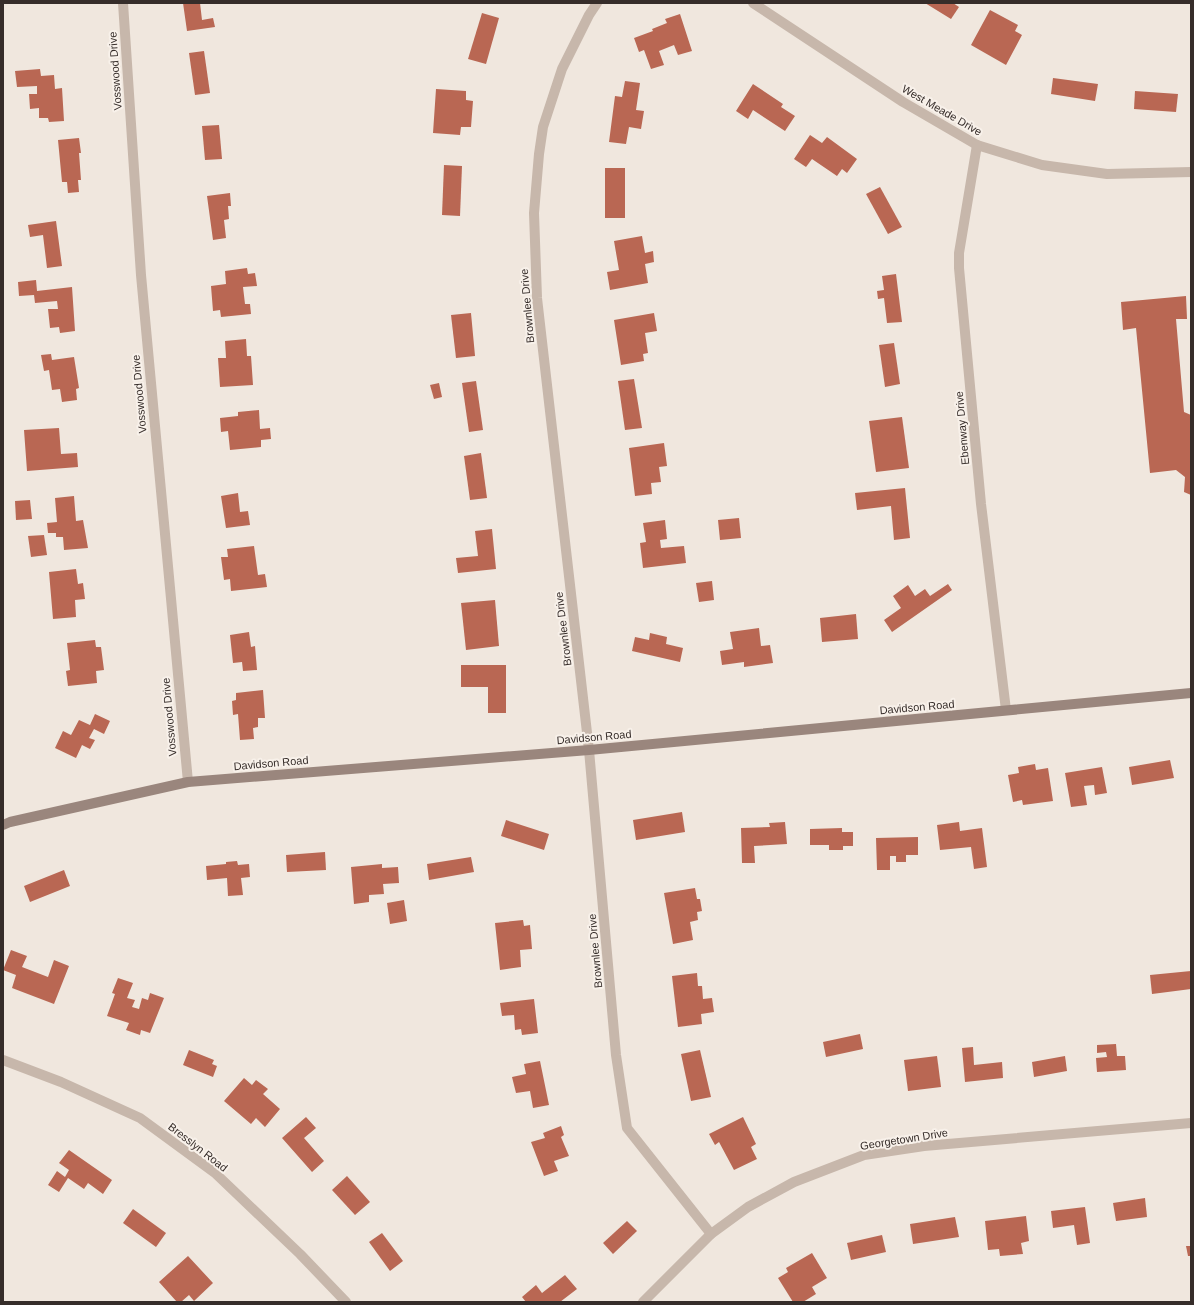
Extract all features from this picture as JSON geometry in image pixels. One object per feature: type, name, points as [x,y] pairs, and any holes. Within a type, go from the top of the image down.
[{"type":"street","name":"Vosswood Drive","points":[[123,3],[140,275],[188,782]]},
{"type":"street","name":"Brownlee Drive","points":[[596,3],[562,70],[543,127],[534,213],[538,304],[589,750],[616,1055],[627,1128],[711,1234]]},
{"type":"street","name":"West Meade Drive","points":[[753,3],[903,102],[977,145],[1042,165],[1107,174],[1191,172]]},
{"type":"street","name":"Ebenway Drive","points":[[977,145],[959,253],[959,268],[980,504],[1006,710]]},
{"type":"street","name":"Davidson Road","points":[[3,825],[10,822],[188,782],[589,750],[1191,693]]},
{"type":"street","name":"Bresslyn Road","points":[[3,1060],[61,1082],[140,1118],[215,1173],[300,1254],[346,1302]]},
{"type":"street","name":"Georgetown Drive","points":[[643,1302],[711,1234],[748,1207],[794,1182],[864,1155],[924,1146],[1191,1123]]},
{"type":"building","points":[[183,3],[200,3],[202,20],[213,18],[215,27],[187,31]]},
{"type":"building","points":[[925,3],[953,3],[959,7],[951,19]]},
{"type":"building","points":[[990,10],[1018,25],[1015,31],[1022,35],[1006,65],[971,45]]},
{"type":"building","points":[[482,13],[499,18],[486,64],[468,59]]},
{"type":"building","points":[[680,14],[692,51],[678,55],[674,45],[659,51],[664,65],[651,69],[644,50],[639,52],[634,38],[653,31],[652,29],[667,23],[665,19]]},
{"type":"building","points":[[204,51],[210,93],[195,95],[189,53]]},
{"type":"building","points":[[40,69],[41,76],[54,75],[55,89],[62,88],[64,121],[49,122],[48,118],[39,118],[39,108],[30,109],[29,94],[37,94],[37,86],[17,87],[15,71]]},
{"type":"building","points":[[1053,78],[1098,84],[1095,101],[1051,94]]},
{"type":"building","points":[[625,81],[640,83],[636,110],[644,111],[641,129],[629,127],[626,144],[609,142],[615,96],[622,97]]},
{"type":"building","points":[[753,84],[783,104],[781,107],[795,116],[785,131],[753,110],[748,119],[736,111]]},
{"type":"building","points":[[436,89],[466,91],[466,100],[473,101],[471,127],[461,127],[460,135],[433,133]]},
{"type":"building","points":[[1135,91],[1178,94],[1176,112],[1134,109]]},
{"type":"building","points":[[219,125],[222,159],[205,160],[202,126]]},
{"type":"building","points":[[810,135],[822,143],[827,137],[857,159],[847,173],[842,169],[837,176],[812,159],[806,167],[794,159]]},
{"type":"building","points":[[79,138],[81,153],[79,153],[81,180],[78,180],[79,192],[68,193],[67,182],[62,182],[58,140]]},
{"type":"building","points":[[444,165],[462,166],[460,216],[442,215]]},
{"type":"building","points":[[605,168],[625,168],[625,218],[605,218]]},
{"type":"building","points":[[880,187],[902,227],[888,234],[866,194]]},
{"type":"building","points":[[230,193],[231,206],[228,206],[229,219],[224,220],[226,238],[213,240],[207,196]]},
{"type":"building","points":[[56,221],[62,266],[47,268],[43,235],[30,237],[28,225]]},
{"type":"building","points":[[642,236],[645,253],[653,251],[654,262],[645,264],[648,283],[610,290],[607,272],[619,270],[614,241]]},
{"type":"building","points":[[247,268],[248,274],[255,273],[257,286],[243,287],[245,304],[250,304],[251,314],[221,317],[220,310],[213,311],[211,286],[226,284],[225,271]]},
{"type":"building","points":[[896,274],[902,322],[887,323],[884,298],[878,299],[877,291],[884,290],[882,276]]},
{"type":"building","points":[[36,280],[37,291],[72,287],[75,331],[60,333],[59,327],[50,328],[48,309],[58,309],[57,301],[35,303],[34,295],[19,296],[18,282]]},
{"type":"building","points":[[1186,296],[1187,319],[1176,319],[1184,412],[1191,415],[1191,495],[1184,492],[1185,477],[1176,470],[1150,473],[1136,328],[1123,330],[1121,302]]},
{"type":"building","points":[[471,313],[475,356],[456,358],[451,315]]},
{"type":"building","points":[[654,313],[657,331],[645,333],[648,353],[643,354],[644,361],[621,365],[614,320]]},
{"type":"building","points":[[246,339],[247,356],[251,356],[253,385],[220,387],[218,358],[226,358],[225,341]]},
{"type":"building","points":[[894,343],[900,384],[885,387],[879,345]]},
{"type":"building","points":[[51,354],[52,360],[74,357],[79,388],[76,389],[77,400],[62,402],[60,389],[52,390],[49,370],[44,371],[41,355]]},
{"type":"building","points":[[634,379],[642,428],[625,430],[618,381]]},
{"type":"building","points":[[476,381],[483,430],[469,432],[462,383]]},
{"type":"building","points":[[439,383],[442,397],[434,399],[430,385]]},
{"type":"building","points":[[259,410],[260,429],[270,428],[271,439],[261,440],[261,447],[230,450],[228,431],[221,432],[220,418],[238,416],[238,412]]},
{"type":"building","points":[[902,417],[909,468],[876,472],[869,421]]},
{"type":"building","points":[[59,428],[61,454],[77,453],[78,467],[27,471],[24,430]]},
{"type":"building","points":[[664,443],[667,466],[659,467],[661,482],[651,483],[652,494],[635,496],[629,448]]},
{"type":"building","points":[[481,453],[487,498],[470,500],[464,456]]},
{"type":"building","points":[[905,488],[910,538],[894,540],[891,506],[857,510],[855,493]]},
{"type":"building","points":[[238,493],[240,512],[248,511],[250,525],[226,528],[221,496]]},
{"type":"building","points":[[74,496],[76,521],[83,520],[88,548],[64,550],[63,537],[56,537],[56,533],[48,533],[47,523],[57,522],[55,498]]},
{"type":"building","points":[[30,500],[32,519],[16,520],[15,501]]},
{"type":"building","points":[[739,518],[741,538],[720,540],[718,520]]},
{"type":"building","points":[[665,520],[667,539],[660,540],[661,548],[684,546],[686,563],[643,568],[640,543],[646,542],[643,523]]},
{"type":"building","points":[[492,529],[496,569],[458,573],[456,558],[478,556],[475,531]]},
{"type":"building","points":[[44,535],[47,555],[31,557],[28,536]]},
{"type":"building","points":[[254,546],[258,575],[265,574],[267,587],[231,591],[230,579],[224,580],[221,557],[228,557],[227,549]]},
{"type":"building","points":[[76,569],[78,584],[83,583],[85,599],[75,600],[76,617],[53,619],[49,572]]},
{"type":"building","points":[[712,581],[714,600],[699,602],[696,583]]},
{"type":"building","points":[[948,584],[952,590],[892,632],[884,620],[901,608],[893,596],[908,585],[915,596],[925,589],[930,596]]},
{"type":"building","points":[[495,600],[499,646],[466,650],[461,603]]},
{"type":"building","points":[[856,614],[858,639],[822,642],[820,618]]},
{"type":"building","points":[[759,628],[761,646],[770,645],[773,663],[744,667],[744,662],[722,665],[720,651],[733,649],[730,632]]},
{"type":"building","points":[[249,632],[251,647],[255,646],[257,670],[243,671],[242,662],[233,663],[230,635]]},
{"type":"building","points":[[650,633],[667,637],[666,644],[683,648],[680,662],[632,651],[635,637],[649,640]]},
{"type":"building","points":[[95,640],[96,647],[101,647],[104,670],[96,671],[97,683],[68,686],[66,671],[70,670],[67,643]]},
{"type":"building","points":[[461,665],[506,665],[506,713],[488,713],[488,687],[461,687]]},
{"type":"building","points":[[263,690],[265,718],[258,718],[258,727],[253,728],[254,739],[240,740],[238,714],[233,715],[232,701],[236,700],[236,693]]},
{"type":"building","points":[[95,714],[110,721],[104,734],[94,729],[89,738],[95,740],[90,749],[82,745],[76,758],[55,748],[63,731],[71,735],[79,720],[90,725]]},
{"type":"building","points":[[1170,760],[1174,778],[1132,785],[1129,767]]},
{"type":"building","points":[[1035,764],[1036,770],[1048,768],[1053,801],[1023,805],[1022,800],[1013,802],[1008,775],[1019,773],[1018,767]]},
{"type":"building","points":[[1102,767],[1107,793],[1095,795],[1094,785],[1084,786],[1087,805],[1071,807],[1065,773]]},
{"type":"building","points":[[682,812],[685,832],[636,840],[633,820]]},
{"type":"building","points":[[506,820],[549,834],[544,850],[501,836]]},
{"type":"building","points":[[785,822],[787,844],[754,846],[755,863],[742,863],[741,828],[770,827],[769,823]]},
{"type":"building","points":[[959,822],[960,831],[982,828],[987,867],[974,869],[971,847],[940,850],[937,825]]},
{"type":"building","points":[[842,828],[842,832],[853,832],[853,846],[843,846],[843,850],[829,850],[829,845],[810,845],[810,829]]},
{"type":"building","points":[[918,837],[918,855],[906,855],[906,862],[896,862],[896,856],[890,856],[890,870],[877,870],[876,838]]},
{"type":"building","points":[[325,852],[326,870],[287,872],[286,855]]},
{"type":"building","points":[[471,857],[474,872],[429,880],[427,864]]},
{"type":"building","points":[[237,861],[238,865],[249,864],[250,877],[241,878],[243,895],[228,896],[227,878],[207,880],[206,866],[226,864],[226,862]]},
{"type":"building","points":[[382,864],[382,868],[398,867],[399,883],[383,884],[384,894],[369,895],[369,902],[354,904],[351,867]]},
{"type":"building","points":[[64,870],[70,886],[30,902],[24,886]]},
{"type":"building","points":[[695,888],[697,899],[700,899],[702,911],[697,912],[698,920],[690,922],[693,940],[673,944],[664,893]]},
{"type":"building","points":[[404,900],[407,921],[390,924],[387,903]]},
{"type":"building","points":[[523,920],[524,926],[530,925],[532,949],[520,950],[521,967],[500,970],[495,923]]},
{"type":"building","points":[[11,950],[27,956],[22,967],[48,977],[54,960],[69,966],[54,1004],[12,988],[16,975],[3,970]]},
{"type":"building","points":[[1191,971],[1191,989],[1152,994],[1150,975]]},
{"type":"building","points":[[697,973],[698,986],[702,986],[703,999],[712,998],[714,1012],[701,1014],[702,1024],[678,1027],[672,976]]},
{"type":"building","points":[[118,978],[133,983],[127,998],[135,1000],[132,1007],[139,1009],[142,998],[148,1000],[150,993],[164,998],[150,1033],[141,1030],[140,1035],[126,1030],[129,1023],[107,1016],[115,994],[112,993]]},
{"type":"building","points":[[534,999],[538,1033],[522,1035],[521,1029],[515,1030],[514,1015],[502,1016],[500,1003]]},
{"type":"building","points":[[860,1034],[863,1049],[826,1057],[823,1042]]},
{"type":"building","points":[[1116,1044],[1117,1056],[1125,1056],[1126,1070],[1097,1072],[1096,1058],[1107,1057],[1106,1052],[1097,1053],[1097,1045]]},
{"type":"building","points":[[973,1047],[974,1065],[1002,1062],[1003,1078],[965,1082],[962,1048]]},
{"type":"building","points":[[189,1050],[214,1060],[212,1064],[217,1066],[213,1077],[183,1065]]},
{"type":"building","points":[[700,1050],[711,1097],[691,1101],[681,1054]]},
{"type":"building","points":[[937,1056],[941,1087],[908,1091],[904,1060]]},
{"type":"building","points":[[1065,1056],[1067,1071],[1034,1077],[1032,1062]]},
{"type":"building","points":[[540,1061],[549,1105],[533,1108],[530,1091],[516,1093],[512,1077],[526,1074],[524,1064]]},
{"type":"building","points":[[244,1078],[252,1085],[256,1080],[268,1089],[263,1094],[280,1109],[265,1127],[256,1118],[251,1124],[224,1101]]},
{"type":"building","points":[[306,1117],[316,1128],[304,1138],[324,1161],[312,1172],[282,1138]]},
{"type":"building","points":[[743,1117],[756,1144],[751,1147],[757,1159],[734,1170],[719,1142],[715,1145],[709,1134]]},
{"type":"building","points":[[561,1126],[564,1135],[561,1137],[569,1156],[554,1161],[558,1171],[544,1176],[531,1142],[545,1138],[543,1133]]},
{"type":"building","points":[[69,1150],[112,1180],[103,1194],[88,1183],[84,1189],[68,1178],[59,1192],[48,1185],[57,1171],[65,1177],[69,1170],[59,1163]]},
{"type":"building","points":[[347,1176],[370,1202],[355,1215],[332,1190]]},
{"type":"building","points":[[1145,1198],[1147,1217],[1116,1221],[1113,1203]]},
{"type":"building","points":[[1085,1207],[1090,1243],[1077,1245],[1074,1225],[1053,1228],[1051,1211]]},
{"type":"building","points":[[133,1209],[166,1233],[156,1247],[123,1223]]},
{"type":"building","points":[[1026,1216],[1029,1241],[1021,1243],[1023,1254],[1000,1256],[999,1249],[988,1250],[985,1221]]},
{"type":"building","points":[[955,1217],[959,1237],[913,1244],[910,1224]]},
{"type":"building","points":[[627,1221],[637,1231],[613,1254],[603,1243]]},
{"type":"building","points":[[382,1233],[403,1261],[390,1271],[369,1242]]},
{"type":"building","points":[[882,1235],[886,1252],[851,1260],[847,1243]]},
{"type":"building","points":[[1186,1246],[1191,1246],[1191,1256],[1188,1256]]},
{"type":"building","points":[[812,1253],[827,1278],[812,1287],[816,1294],[803,1302],[793,1302],[778,1278],[788,1272],[786,1268]]},
{"type":"building","points":[[188,1256],[213,1283],[194,1301],[189,1295],[181,1302],[177,1302],[159,1282]]},
{"type":"building","points":[[565,1275],[577,1289],[560,1302],[526,1302],[522,1297],[536,1285],[542,1293]]}]
